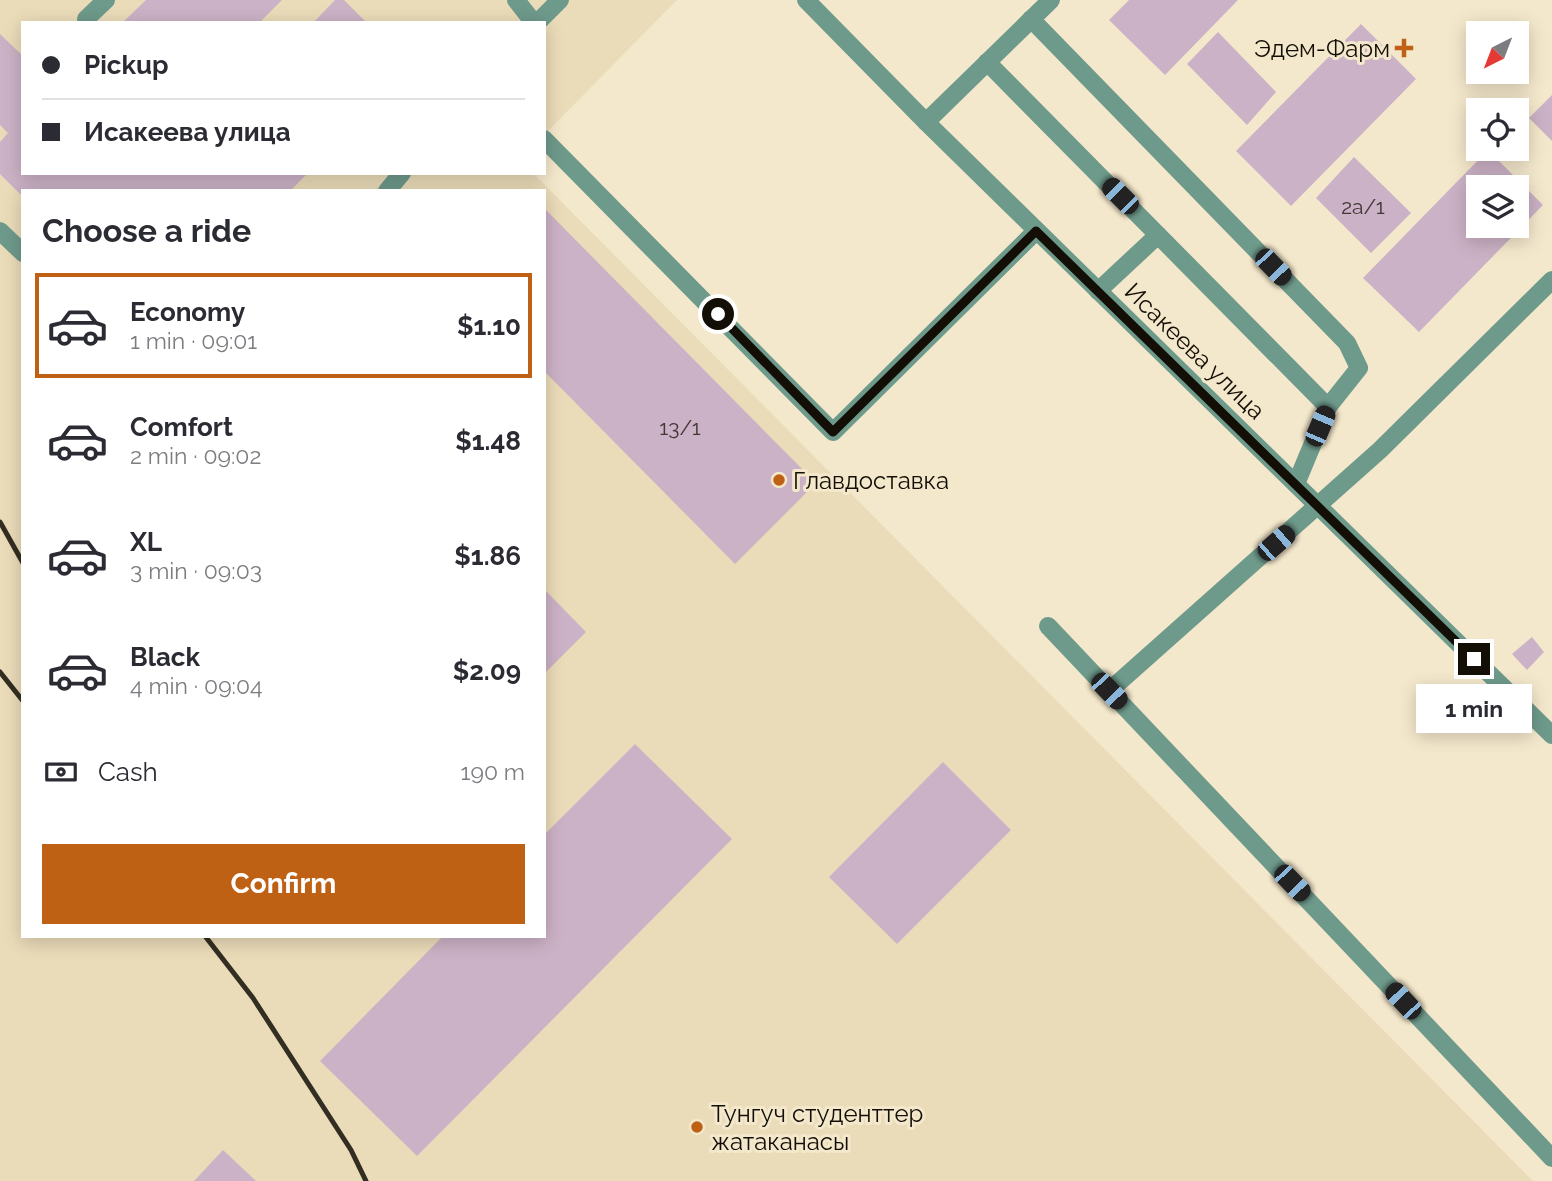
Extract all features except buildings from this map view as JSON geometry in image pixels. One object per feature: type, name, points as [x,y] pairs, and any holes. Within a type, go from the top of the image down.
[{"type":"street","points":[[86,19],[106,0]]},
{"type":"street","points":[[516,0],[533,21]]},
{"type":"street","points":[[537,21],[560,0]]},
{"type":"street","name":"Исакеева улица","points":[[806,0],[1036,231],[1552,735]]},
{"type":"street","points":[[926,122],[1051,0]]},
{"type":"street","points":[[1031,19],[1347,343],[1359,368],[1328,407],[1296,484]]},
{"type":"street","points":[[988,62],[1328,407]]},
{"type":"street","points":[[546,141],[833,432],[1036,231]]},
{"type":"street","points":[[389,189],[400,175]]},
{"type":"street","points":[[0,230],[21,251]]},
{"type":"street","points":[[1098,291],[1158,234]]},
{"type":"street","points":[[1109,691],[1318,506],[1413,418],[1552,281]]},
{"type":"street","points":[[1048,626],[1552,1158]]},
{"type":"shaded area","points":[[0,0],[677,0],[546,133],[546,21],[21,21],[21,175],[535,175],[1533,1181],[0,1181]]},
{"type":"railway","points":[[0,522],[21,559]]},
{"type":"railway","points":[[0,672],[21,698]]},
{"type":"railway","points":[[207,938],[253,998],[351,1150],[366,1181]]},
{"type":"place","name":"Эдем-Фарм","points":[[1404,48]]},
{"type":"place","name":"Главдоставка","points":[[779,480]]},
{"type":"place","name":"Тунгуч студенттер жатаканасы","points":[[697,1127]]},
{"type":"route","points":[[718,314],[833,432],[1036,231],[1474,659]]}]
